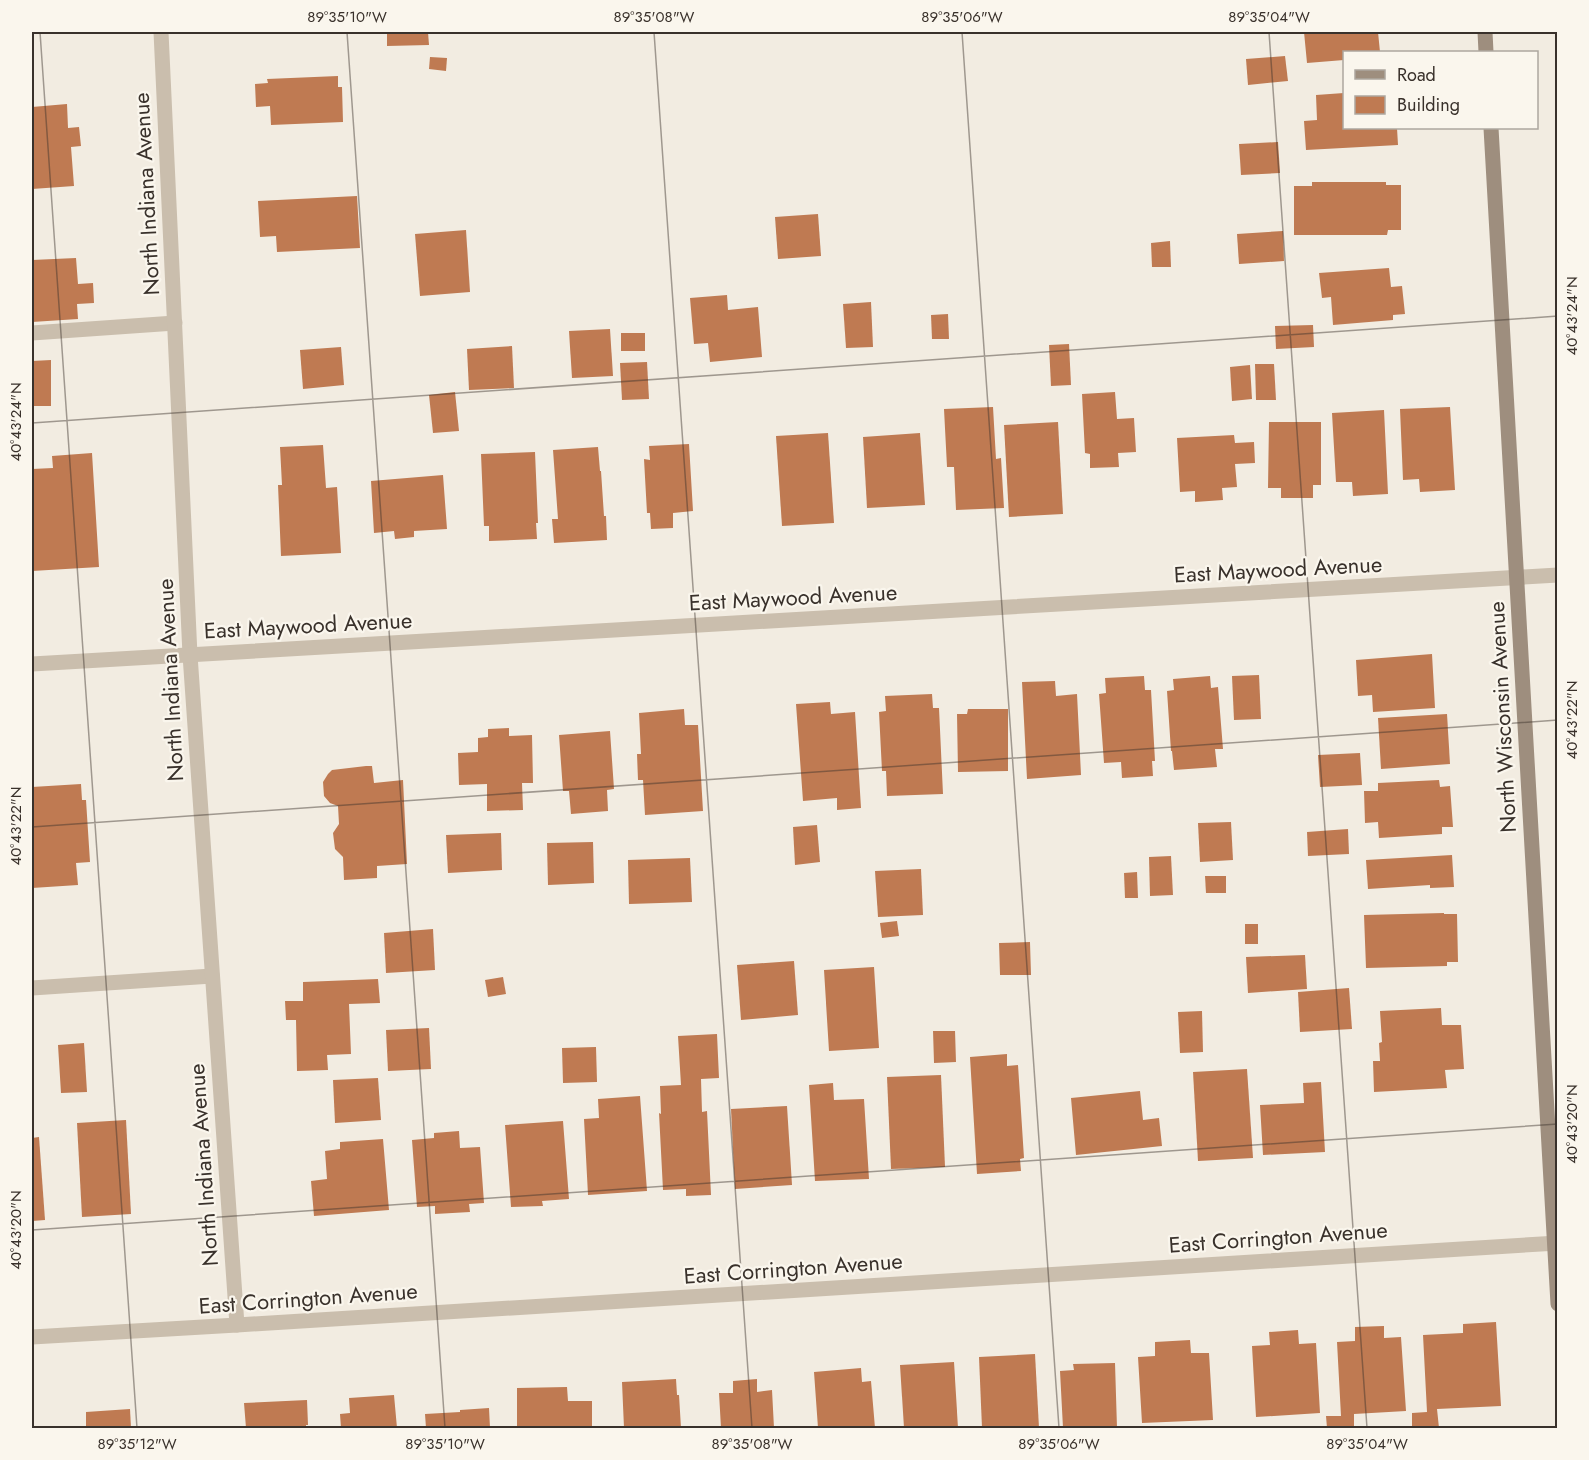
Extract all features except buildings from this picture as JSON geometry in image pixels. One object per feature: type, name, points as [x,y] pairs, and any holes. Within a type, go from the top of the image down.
[{"type":"street","name":"North Indiana Avenue","points":[[161,32],[190,655],[237,1325]]},
{"type":"street","points":[[1485,32],[1486,51]]},
{"type":"street","name":"North Wisconsin Avenue","points":[[1491,129],[1556,1243],[1557,1304]]},
{"type":"street","points":[[32,333],[175,323]]},
{"type":"street","name":"East Maywood Avenue","points":[[32,664],[1557,575]]},
{"type":"street","points":[[32,988],[212,976]]},
{"type":"street","name":"East Corrington Avenue","points":[[32,1337],[1556,1243]]}]
